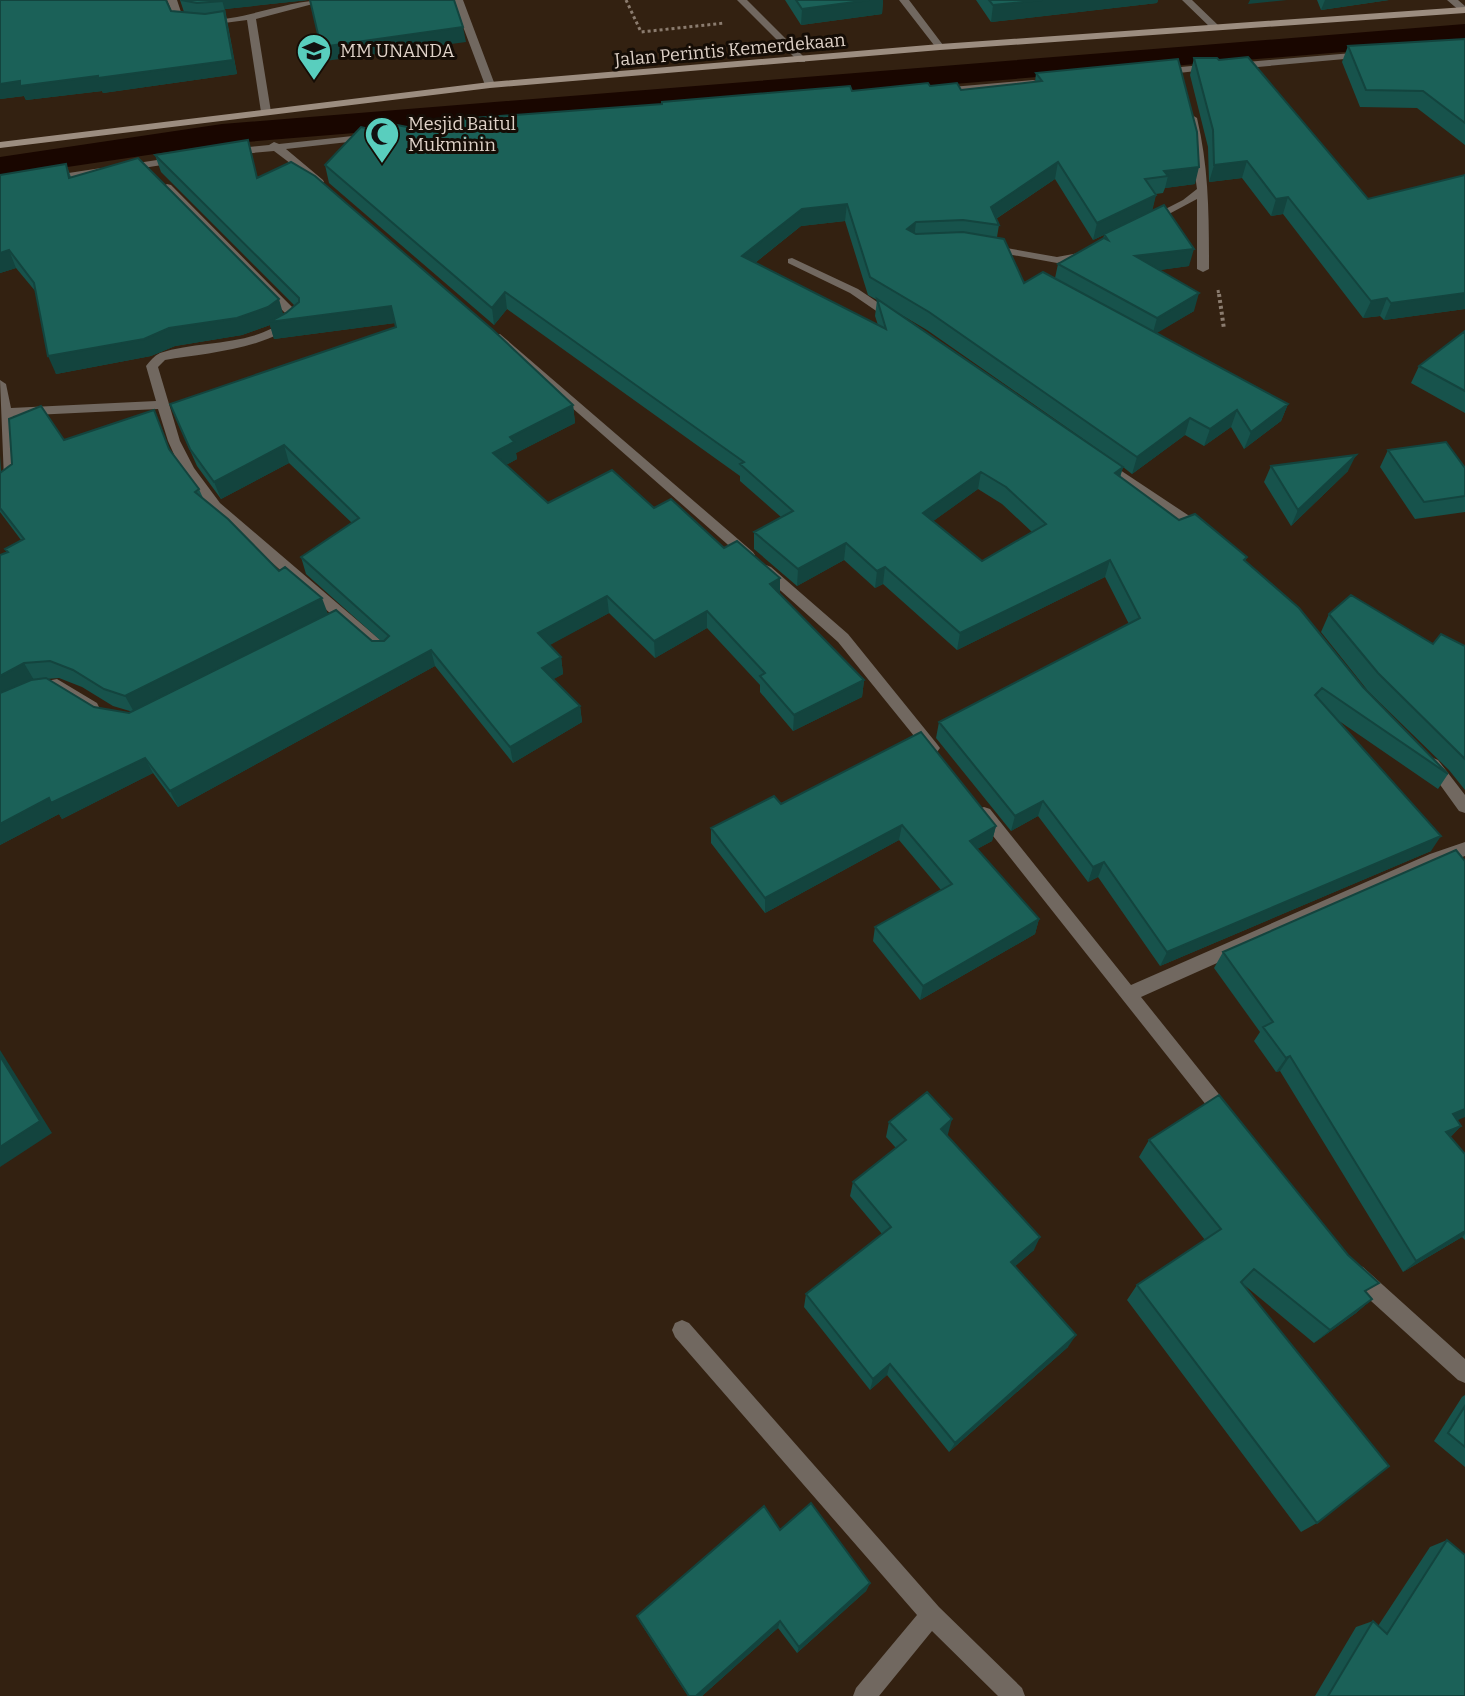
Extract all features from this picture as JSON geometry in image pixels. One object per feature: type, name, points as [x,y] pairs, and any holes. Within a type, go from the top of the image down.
[{"type":"main road","name":"Jalan Perintis Kemerdekaan","points":[[0,145],[490,85],[940,47],[1465,10]]},
{"type":"street","points":[[172,0],[182,22],[251,17],[323,0]]},
{"type":"street","points":[[458,0],[490,85]]},
{"type":"street","points":[[742,0],[802,60]]},
{"type":"street","points":[[904,0],[940,47]]},
{"type":"street","points":[[1187,0],[1216,28]]},
{"type":"street","points":[[1452,0],[1465,10]]},
{"type":"street","points":[[251,17],[266,112]]},
{"type":"street","points":[[1149,73],[1370,55]]},
{"type":"street","points":[[1180,70],[1183,82]]},
{"type":"street","points":[[928,92],[1038,82]]},
{"type":"street","points":[[1190,107],[1200,148],[1203,269]]},
{"type":"street","points":[[217,154],[274,145],[382,137]]},
{"type":"street","points":[[274,145],[334,195]]},
{"type":"street","points":[[43,180],[188,158]]},
{"type":"street","points":[[144,165],[296,317],[283,328],[261,336],[157,359],[152,366],[162,405],[188,470],[215,506],[337,620],[384,651]]},
{"type":"street","points":[[1138,226],[1187,202],[1203,189]]},
{"type":"street","points":[[975,245],[1057,260],[1068,260],[1096,248]]},
{"type":"street","points":[[1043,273],[1057,260]]},
{"type":"street","points":[[792,261],[854,291],[903,323]]},
{"type":"street","points":[[484,325],[843,638],[940,758]]},
{"type":"street","points":[[0,384],[6,412],[11,481],[0,490]]},
{"type":"street","points":[[6,412],[162,405]]},
{"type":"street","points":[[1097,459],[1212,537]]},
{"type":"street","points":[[33,691],[57,685],[106,717]]},
{"type":"street","points":[[1423,753],[1465,807]]},
{"type":"street","points":[[978,806],[1235,1128]]},
{"type":"street","points":[[1129,994],[1245,939],[1356,894],[1432,858],[1465,849]]},
{"type":"street","points":[[1342,1261],[1465,1373]]},
{"type":"street","points":[[682,1330],[931,1615],[1014,1696]]},
{"type":"street","points":[[864,1696],[931,1615]]},
{"type":"path","points":[[626,0],[641,32],[759,20]]},
{"type":"path","points":[[1203,269],[1217,289],[1224,329]]},
{"type":"building","points":[[0,0],[166,0],[171,11],[205,14],[224,11],[233,60],[98,78],[20,86],[20,81],[0,84]]},
{"type":"building","points":[[181,0],[222,0],[222,1],[197,3]]},
{"type":"building","points":[[310,0],[454,0],[463,27],[321,47]]},
{"type":"building","points":[[796,0],[869,0],[802,9]]},
{"type":"building","points":[[989,0],[1042,0],[993,5]]},
{"type":"building","points":[[1465,39],[1465,123],[1423,91],[1366,90],[1348,46]]},
{"type":"building","points":[[1248,57],[1368,199],[1465,175],[1465,293],[1391,303],[1387,298],[1371,301],[1288,197],[1276,199],[1247,161],[1214,165],[1213,130],[1194,58],[1219,60]]},
{"type":"building","points":[[1178,59],[1197,132],[1199,167],[1164,171],[1168,176],[1145,179],[1156,195],[1097,223],[1058,162],[991,207],[999,225],[963,220],[916,222],[907,229],[916,234],[963,232],[1004,239],[1024,283],[1043,272],[1288,404],[1251,432],[1237,410],[1210,429],[1190,418],[1137,457],[929,312],[870,277],[847,204],[802,209],[742,256],[886,329],[877,299],[1123,467],[1115,473],[1179,520],[1195,514],[1247,557],[1244,560],[1299,608],[1363,687],[1448,774],[1322,688],[1315,695],[1441,836],[1167,952],[1104,862],[1093,867],[1043,801],[1015,816],[939,722],[1140,618],[1110,560],[960,633],[885,567],[877,571],[846,543],[798,569],[754,532],[793,511],[740,464],[744,462],[505,292],[492,308],[325,165],[361,127],[379,131],[386,124],[392,124],[433,132],[432,121],[850,86],[852,91],[957,83],[961,90],[1042,81],[1036,73]],"holes":[[[981,472],[1006,487],[1046,524],[982,561],[923,513]]]},
{"type":"building","points":[[248,140],[257,178],[291,162],[315,176],[493,330],[573,405],[510,437],[514,442],[493,453],[548,503],[612,470],[654,508],[671,499],[724,548],[737,541],[780,578],[770,584],[864,680],[794,715],[760,676],[765,673],[707,611],[654,641],[607,596],[538,633],[561,657],[542,668],[580,706],[510,747],[431,650],[170,791],[145,758],[51,803],[49,798],[0,824],[0,693],[31,680],[46,678],[94,707],[129,713],[336,610],[372,641],[384,641],[389,636],[301,557],[359,518],[284,445],[214,482],[190,449],[170,404],[396,327],[391,306],[269,322],[286,313],[299,302],[299,298],[155,155]]},
{"type":"building","points":[[138,158],[279,299],[268,307],[237,318],[169,328],[144,339],[48,356],[34,283],[9,250],[0,253],[0,175],[66,164],[69,178]]},
{"type":"building","points":[[1164,205],[1194,249],[1135,256],[1199,293],[1157,318],[1058,264],[1104,238],[1108,240],[1104,234]]},
{"type":"building","points":[[1465,331],[1465,391],[1419,366]]},
{"type":"building","points":[[41,406],[64,440],[154,410],[169,449],[199,489],[195,492],[228,519],[279,571],[285,567],[322,598],[125,696],[104,689],[73,670],[50,661],[24,663],[0,676],[0,555],[24,539],[0,508],[0,473],[12,464],[9,419]]},
{"type":"building","points":[[1446,442],[1465,468],[1465,496],[1424,502],[1388,450]]},
{"type":"building","points":[[1356,455],[1298,510],[1271,466]]},
{"type":"building","points":[[1351,595],[1433,644],[1441,634],[1465,646],[1465,759],[1378,673],[1329,614]]},
{"type":"building","points":[[921,732],[996,826],[970,841],[1039,919],[923,986],[875,927],[952,884],[902,825],[765,898],[711,828],[774,796],[781,804]]},
{"type":"building","points":[[1456,850],[1465,861],[1465,1109],[1453,1114],[1461,1126],[1446,1132],[1465,1154],[1465,1231],[1416,1261],[1290,1056],[1286,1058],[1263,1027],[1273,1022],[1223,952]]},
{"type":"building","points":[[0,1056],[40,1121],[0,1147]]},
{"type":"building","points":[[927,1092],[952,1119],[941,1129],[1040,1237],[1011,1262],[1076,1335],[955,1443],[890,1364],[873,1379],[806,1294],[891,1227],[853,1182],[906,1140],[889,1122]]},
{"type":"building","points":[[1219,1095],[1348,1255],[1379,1283],[1365,1291],[1372,1299],[1330,1330],[1254,1269],[1241,1282],[1389,1466],[1317,1523],[1137,1285],[1221,1229],[1149,1140]]},
{"type":"building","points":[[1465,1406],[1465,1447],[1448,1433]]},
{"type":"building","points":[[811,1503],[870,1583],[799,1647],[780,1621],[696,1696],[689,1696],[637,1616],[764,1506],[780,1530]]},
{"type":"building","points":[[1447,1540],[1465,1555],[1465,1696],[1328,1696],[1373,1621],[1387,1634]]},
{"type":"waterway","points":[[0,167],[222,134],[1465,33]]},
{"type":"place","name":"MM UNANDA","points":[[314,82]]},
{"type":"place","name":"Mesjid Baitul Mukminin","points":[[382,165]]}]
